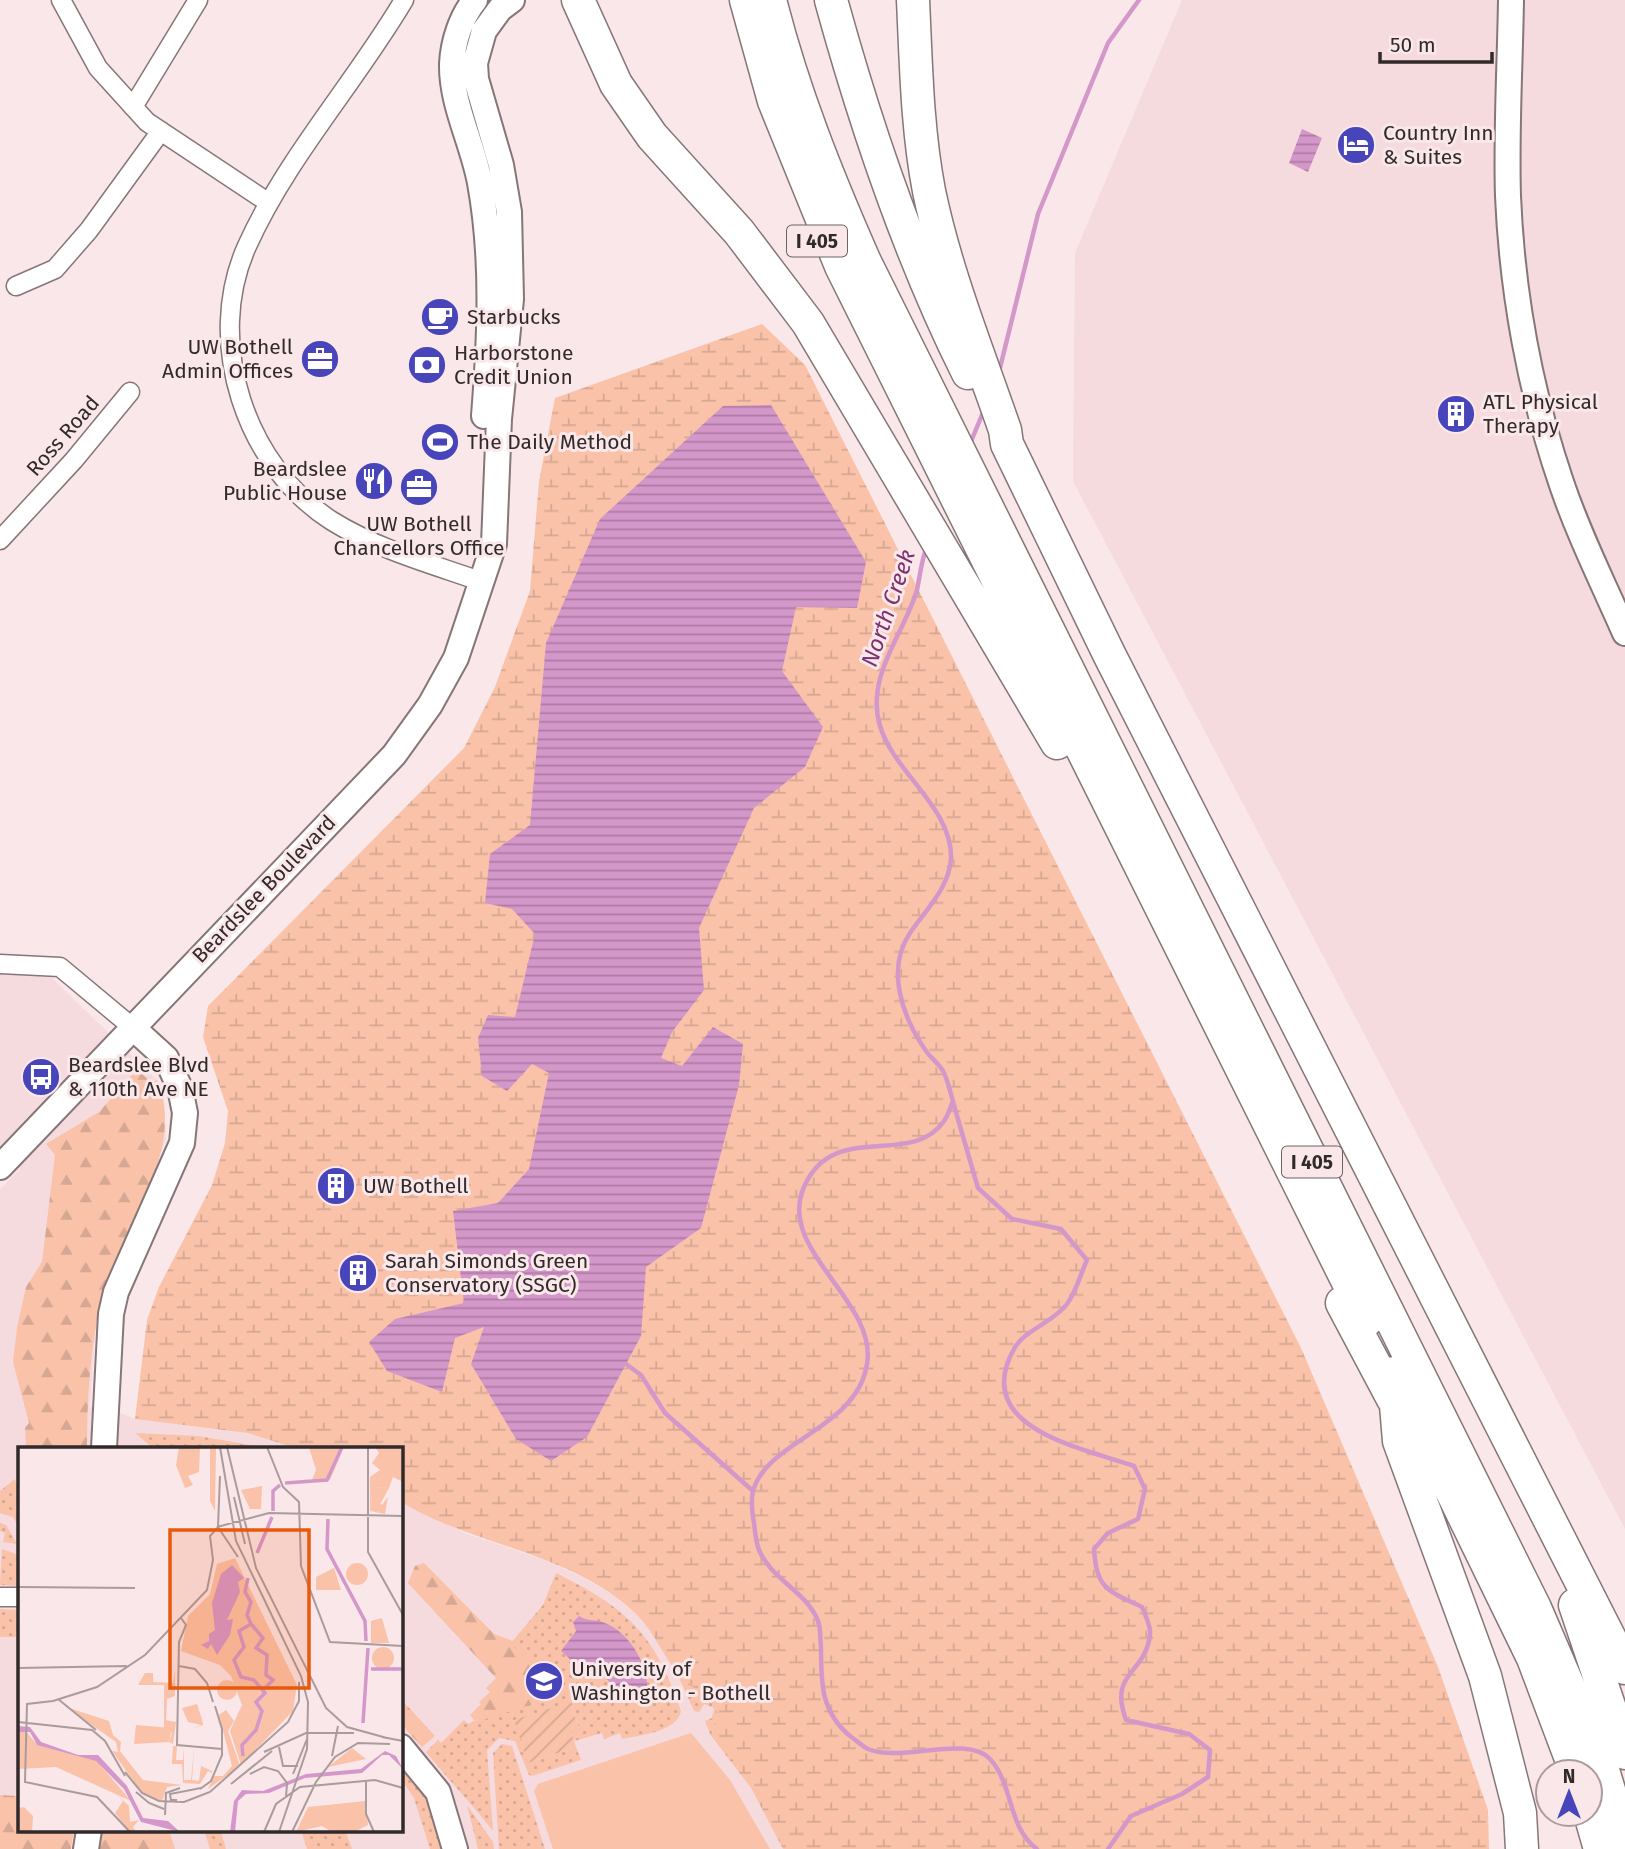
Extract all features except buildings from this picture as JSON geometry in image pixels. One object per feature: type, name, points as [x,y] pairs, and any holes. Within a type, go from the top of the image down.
[{"type":"highway","points":[[578,0],[617,83],[652,136],[768,266],[808,323],[1102,820]]},
{"type":"highway","name":"I 405","points":[[734,0],[770,124],[811,229],[1484,1554],[1533,1658],[1571,1758]]},
{"type":"highway","name":"I 405","points":[[746,0],[774,101],[819,217],[931,463]]},
{"type":"highway","name":"I 405","points":[[770,0],[784,54],[831,187],[1557,1622],[1604,1739],[1625,1806]]},
{"type":"highway","name":"I 405","points":[[783,0],[820,125],[869,244],[949,419]]},
{"type":"highway","points":[[831,0],[892,192],[942,321],[972,358]]},
{"type":"highway","points":[[913,0],[920,137],[930,193],[972,358],[1005,438],[1115,666],[1625,1668]]},
{"type":"highway","name":"I 405","points":[[983,487],[1541,1620],[1599,1757],[1625,1843]]},
{"type":"highway","name":"I 405","points":[[967,533],[1102,820],[1284,1193],[1396,1405],[1540,1710],[1557,1758]]},
{"type":"highway","points":[[1396,1405],[1399,1441],[1491,1699],[1520,1813],[1522,1849]]},
{"type":"highway","points":[[1534,1491],[1625,1753]]},
{"type":"highway","points":[[1580,1828],[1586,1849]]},
{"type":"highway","points":[[1594,1828],[1600,1849]]},
{"type":"main road","points":[[467,45],[468,9],[475,0]]},
{"type":"main road","points":[[467,45],[512,0]]},
{"type":"main road","points":[[1511,0],[1508,196],[1517,286],[1528,353],[1541,415],[1561,482],[1625,633]]},
{"type":"main road","name":"Beardslee Boulevard","points":[[0,1167],[394,754],[430,705],[456,658],[494,544],[499,419],[508,351],[511,291],[509,212],[501,165],[467,45]]},
{"type":"main road","points":[[104,1447],[111,1314],[116,1292],[182,1143],[185,1113],[180,1088],[166,1058],[132,1027]]},
{"type":"main road","points":[[402,1748],[438,1792],[455,1849]]},
{"type":"street","points":[[61,0],[99,68],[133,107],[161,131],[269,203]]},
{"type":"street","points":[[133,107],[198,0]]},
{"type":"street","points":[[404,0],[269,203],[246,247],[231,297],[230,344],[244,411],[261,442],[297,494],[334,522],[404,554],[480,581]]},
{"type":"street","points":[[16,286],[55,269],[89,230],[161,131]]},
{"type":"street","name":"Ross Road","points":[[0,540],[74,460],[130,392]]},
{"type":"street","points":[[0,964],[60,967],[132,1027]]},
{"type":"street","points":[[0,1597],[18,1597]]},
{"type":"shaded area","points":[[1182,0],[1625,0],[1625,1529],[1073,481],[1075,253]]},
{"type":"shaded area","points":[[1302,129],[1322,138],[1308,172],[1289,163]]},
{"type":"shaded area","points":[[771,405],[866,562],[857,608],[796,607],[782,671],[823,727],[805,767],[754,808],[699,928],[704,990],[672,1032],[661,1058],[682,1066],[713,1027],[743,1044],[739,1085],[701,1228],[646,1267],[641,1336],[587,1437],[551,1461],[516,1439],[471,1364],[484,1327],[455,1338],[442,1392],[387,1371],[369,1342],[395,1319],[464,1303],[453,1211],[498,1203],[529,1169],[549,1073],[532,1064],[507,1091],[482,1076],[478,1038],[488,1015],[515,1017],[535,934],[512,909],[485,903],[490,854],[530,825],[546,643],[600,519],[723,406]]},
{"type":"shaded area","points":[[0,956],[52,957],[51,977],[157,1080],[164,1097],[166,1140],[103,1295],[96,1324],[90,1407],[105,1407],[135,1419],[248,1433],[292,1447],[18,1447],[18,1796],[0,1795],[0,1189],[20,1169],[0,1150]]},
{"type":"shaded area","name":"University of Washington - Bothell","points":[[402,1502],[467,1534],[542,1559],[582,1577],[613,1595],[638,1616],[659,1641],[677,1673],[713,1703],[718,1713],[711,1737],[751,1788],[783,1849],[72,1849],[74,1832],[402,1832]]},
{"type":"shaded area","points":[[579,1616],[605,1623],[628,1640],[644,1668],[647,1686],[643,1690],[627,1684],[617,1689],[599,1672],[572,1661],[561,1651],[576,1631],[573,1622]]},
{"type":"green space","points":[[762,324],[805,365],[1301,1348],[1438,1667],[1488,1810],[1489,1849],[783,1849],[751,1788],[711,1736],[718,1713],[714,1706],[677,1672],[637,1615],[611,1594],[554,1563],[460,1530],[402,1503],[402,1447],[292,1447],[248,1433],[135,1419],[147,1320],[159,1287],[212,1185],[225,1143],[228,1111],[203,1037],[208,1006],[464,748],[495,687],[530,591],[539,481],[555,398]]},
{"type":"green space","points":[[142,1074],[152,1083],[157,1080],[164,1107],[164,1135],[148,1190],[102,1298],[90,1373],[87,1447],[26,1447],[25,1428],[29,1423],[13,1362],[26,1287],[42,1262],[55,1155],[46,1144],[99,1112],[132,1075]]},
{"type":"green space","points":[[135,1433],[198,1436],[261,1447],[152,1447]]},
{"type":"green space","points":[[15,1479],[18,1491],[18,1526],[13,1517],[0,1513],[0,1491]]},
{"type":"green space","points":[[0,1523],[6,1525],[17,1544],[3,1542],[5,1533],[0,1531]]},
{"type":"green space","points":[[2,1549],[18,1555],[18,1586],[0,1585]]},
{"type":"green space","points":[[424,1563],[494,1634],[513,1641],[511,1644],[548,1679],[536,1694],[536,1703],[486,1719],[474,1720],[470,1715],[490,1692],[486,1688],[496,1678],[408,1583],[415,1566]]},
{"type":"green space","points":[[556,1573],[602,1599],[636,1627],[661,1662],[681,1711],[673,1724],[657,1731],[622,1739],[620,1733],[604,1739],[602,1733],[574,1741],[571,1731],[579,1728],[570,1702],[528,1763],[576,1747],[581,1760],[532,1776],[529,1775],[515,1741],[499,1738],[487,1750],[493,1831],[426,1752],[438,1740],[441,1743],[464,1720],[469,1724],[490,1715],[535,1703],[536,1694],[548,1679],[510,1644],[543,1605]]},
{"type":"green space","points":[[0,1609],[18,1610],[18,1637],[0,1637]]},
{"type":"green space","points":[[677,1673],[713,1703],[718,1713],[711,1736],[705,1721],[712,1718],[714,1708],[704,1704],[699,1712],[694,1711]]},
{"type":"green space","points":[[402,1700],[435,1736],[422,1747],[402,1725]]},
{"type":"green space","points":[[570,1702],[579,1729],[571,1732],[576,1747],[528,1763],[514,1720]]},
{"type":"green space","points":[[691,1733],[730,1780],[770,1849],[553,1849],[534,1791],[538,1784]]},
{"type":"green space","points":[[502,1744],[512,1746],[545,1849],[499,1849],[493,1753]]},
{"type":"green space","points":[[407,1767],[427,1798],[444,1849],[430,1849],[414,1798],[402,1780],[402,1772]]},
{"type":"green space","points":[[0,1795],[18,1796],[18,1832],[74,1832],[71,1849],[0,1849]]},
{"type":"green space","points":[[467,1805],[493,1842],[494,1849],[478,1849]]},
{"type":"green space","points":[[100,1832],[170,1832],[175,1849],[97,1849]]},
{"type":"green space","points":[[221,1832],[226,1849],[210,1849],[205,1833]]},
{"type":"green space","points":[[302,1832],[346,1832],[352,1849],[307,1849]]},
{"type":"waterway","name":"North Creek","points":[[998,376],[1038,214],[1108,43],[1139,0]]},
{"type":"waterway","name":"North Creek","points":[[970,444],[984,410]]},
{"type":"waterway","name":"North Creek","points":[[926,549],[917,590],[882,673],[877,708],[887,743],[933,807],[943,823],[949,841],[951,859],[946,880],[903,947],[898,978],[910,1024],[926,1051],[943,1071],[953,1101],[945,1119],[930,1135],[912,1142],[852,1149],[833,1155],[817,1167],[804,1187],[799,1210],[804,1232],[815,1254],[858,1319],[866,1341],[867,1364],[860,1386],[847,1404],[775,1459],[762,1474],[753,1491],[752,1511],[757,1544],[764,1560],[805,1601],[818,1621],[825,1696],[840,1727],[866,1748],[882,1752],[950,1749],[979,1752],[990,1759],[998,1769],[1020,1829],[1037,1849]]},
{"type":"waterway","points":[[953,1102],[978,1188],[1012,1219],[1061,1229],[1087,1260],[1067,1304],[1019,1342],[1004,1376],[1007,1398],[1019,1416],[1038,1430],[1062,1442],[1134,1466],[1145,1489],[1138,1519],[1108,1533],[1094,1549],[1101,1581],[1112,1592],[1142,1607],[1150,1628],[1147,1647],[1125,1682],[1122,1692],[1126,1720],[1189,1734],[1210,1750],[1208,1777],[1182,1794],[1131,1816],[1108,1849]]},
{"type":"waterway","points":[[626,1364],[641,1375],[665,1413],[753,1491]]},
{"type":"place","name":"Country Inn & Suites","points":[[1356,145]]},
{"type":"place","name":"Starbucks","points":[[440,317]]},
{"type":"place","name":"UW Bothell Admin Offices","points":[[320,359]]},
{"type":"place","name":"Harborstone Credit Union","points":[[427,365]]},
{"type":"place","name":"ATL Physical Therapy","points":[[1456,414]]},
{"type":"place","name":"The Daily Method","points":[[440,442]]},
{"type":"place","name":"Beardslee Public House","points":[[374,481]]},
{"type":"place","name":"UW Bothell Chancellors Office","points":[[419,487]]},
{"type":"place","name":"Beardslee Blvd & 110th Ave NE","points":[[41,1077]]},
{"type":"place","name":"UW Bothell","points":[[336,1186]]},
{"type":"place","name":"Sarah Simonds Green Conservatory (SSGC)","points":[[358,1273]]},
{"type":"place","name":"University of Washington - Bothell","points":[[544,1681]]}]
